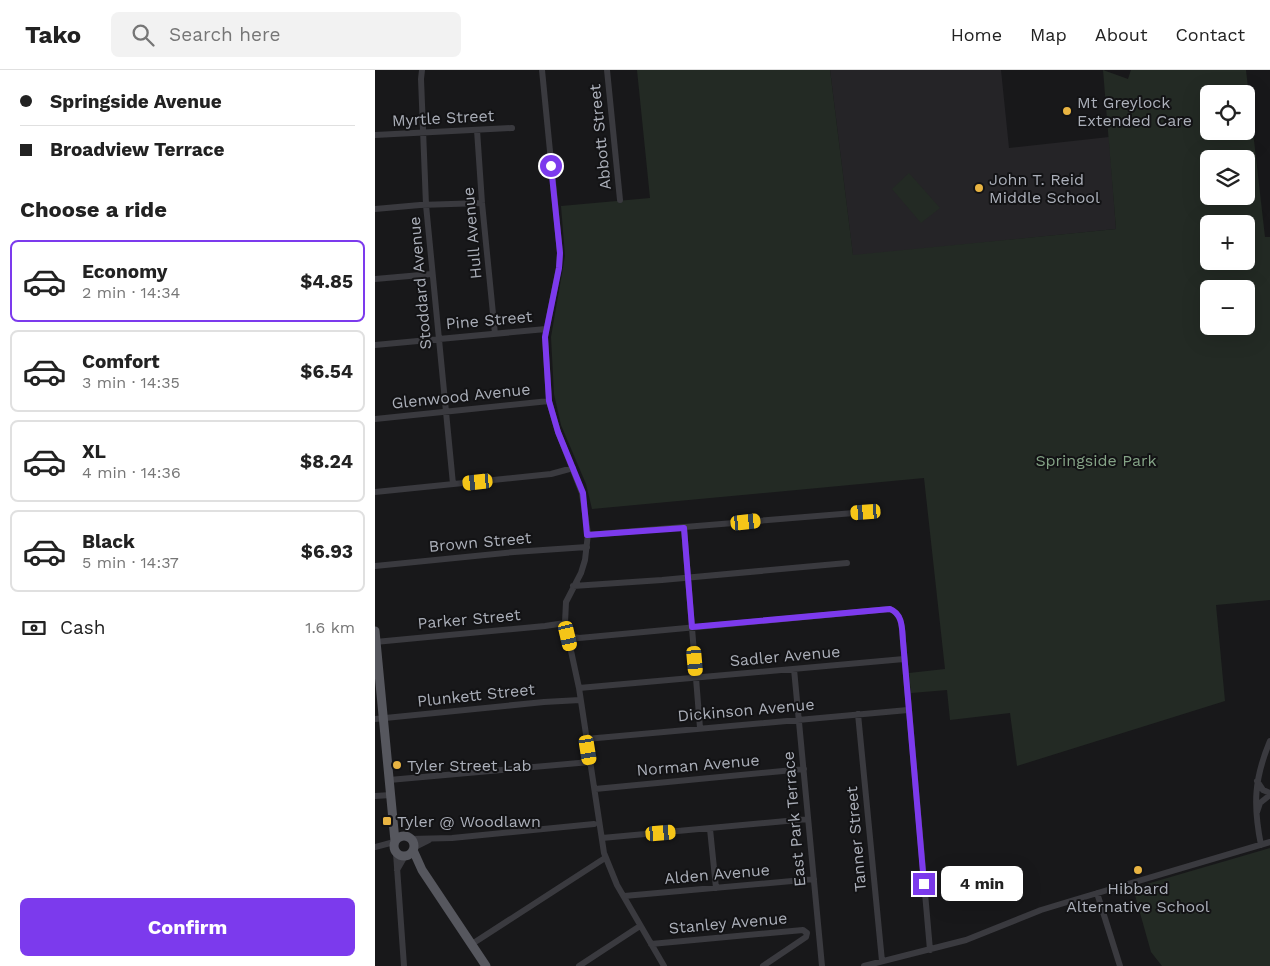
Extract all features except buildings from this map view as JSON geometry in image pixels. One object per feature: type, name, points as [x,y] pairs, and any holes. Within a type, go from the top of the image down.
[{"type":"main road","points":[[375,632],[379,719],[393,815],[402,850],[422,870],[486,966]]},
{"type":"main road","points":[[393,815],[400,831],[413,843],[402,850]]},
{"type":"main road","points":[[402,850],[399,837],[407,837]]},
{"type":"street","name":"Stoddard Avenue","points":[[418,70],[421,79]]},
{"type":"street","name":"Stoddard Avenue","points":[[422,70],[427,205],[453,484]]},
{"type":"street","points":[[542,70],[560,253],[559,268],[545,337],[549,401],[558,432],[583,493],[587,535],[587,547],[581,573],[566,602],[565,622],[579,688],[605,858],[640,926],[664,966]]},
{"type":"street","name":"Abbott Street","points":[[607,70],[620,200]]},
{"type":"street","name":"Myrtle Street","points":[[375,135],[512,128]]},
{"type":"street","name":"Hull Avenue","points":[[477,130],[482,204],[495,334]]},
{"type":"street","points":[[375,209],[427,205],[482,204]]},
{"type":"street","points":[[375,278],[433,274]]},
{"type":"street","name":"Pine Street","points":[[375,345],[547,329]]},
{"type":"street","name":"Glenwood Avenue","points":[[375,419],[549,401]]},
{"type":"street","points":[[375,492],[551,474],[573,468]]},
{"type":"street","points":[[587,535],[866,512]]},
{"type":"street","points":[[684,528],[700,728]]},
{"type":"street","name":"Brown Street","points":[[375,566],[514,552],[587,547]]},
{"type":"street","points":[[573,586],[687,578],[847,563]]},
{"type":"street","points":[[568,636],[579,638],[890,609],[894,611],[899,616],[901,626],[930,950]]},
{"type":"street","name":"Parker Street","points":[[375,642],[545,626],[565,622]]},
{"type":"street","name":"Sadler Avenue","points":[[579,688],[904,659]]},
{"type":"street","name":"East Park Terrace","points":[[794,669],[823,966]]},
{"type":"street","name":"Plunkett Street","points":[[379,719],[580,700]]},
{"type":"street","name":"Dickinson Avenue","points":[[587,738],[908,710]]},
{"type":"street","name":"Tanner Street","points":[[859,714],[882,961]]},
{"type":"street","points":[[1261,845],[1256,813],[1257,780],[1270,741]]},
{"type":"street","points":[[389,780],[590,762]]},
{"type":"street","name":"Norman Avenue","points":[[595,789],[804,769]]},
{"type":"street","points":[[1256,813],[1260,804],[1270,794],[1263,790],[1257,780]]},
{"type":"street","points":[[375,796],[391,795]]},
{"type":"street","points":[[602,838],[809,820]]},
{"type":"street","points":[[407,837],[430,839],[594,824]]},
{"type":"street","points":[[710,828],[716,888]]},
{"type":"street","points":[[378,846],[402,850],[430,839]]},
{"type":"street","points":[[863,966],[966,940],[1041,910],[1270,842]]},
{"type":"street","points":[[402,850],[396,871],[404,966]]},
{"type":"street","points":[[472,944],[605,858]]},
{"type":"street","name":"Alden Avenue","points":[[624,896],[813,879]]},
{"type":"street","points":[[1097,893],[1120,966]]},
{"type":"street","points":[[579,966],[640,926]]},
{"type":"street","name":"Stanley Avenue","points":[[651,944],[803,930],[807,933],[806,937],[763,966]]},
{"type":"shaded area","name":"John T. Reid Middle School","points":[[830,70],[1001,70],[1009,148],[1109,137],[1116,229],[853,256]]},
{"type":"green space","name":"Springside Park","points":[[637,70],[830,70],[853,255],[1116,229],[1103,70],[1128,79],[1131,70],[1246,70],[1248,85],[1200,85],[1200,140],[1254,140],[1265,237],[1270,237],[1270,600],[1216,605],[1225,701],[1017,766],[1010,713],[950,720],[947,690],[911,693],[909,673],[945,669],[924,478],[592,509],[586,484],[561,425],[554,394],[551,337],[565,256],[561,206],[650,198]]},
{"type":"green space","points":[[909,173],[940,208],[921,223],[892,189]]},
{"type":"green space","points":[[1270,848],[1270,966],[1162,966],[1151,952],[1133,888]]},
{"type":"place","name":"Mt Greylock Extended Care","points":[[1067,111]]},
{"type":"place","name":"John T. Reid Middle School","points":[[979,188]]},
{"type":"place","name":"Tyler Street Lab","points":[[397,765]]},
{"type":"place","name":"Tyler @ Woodlawn","points":[[387,821]]},
{"type":"place","name":"Hibbard Alternative School","points":[[1138,870]]},
{"type":"route","points":[[551,166],[560,253],[559,268],[545,337],[549,401],[558,432],[583,493],[587,535],[684,528],[692,627],[890,609],[897,614],[900,619],[903,641],[924,884]]}]
